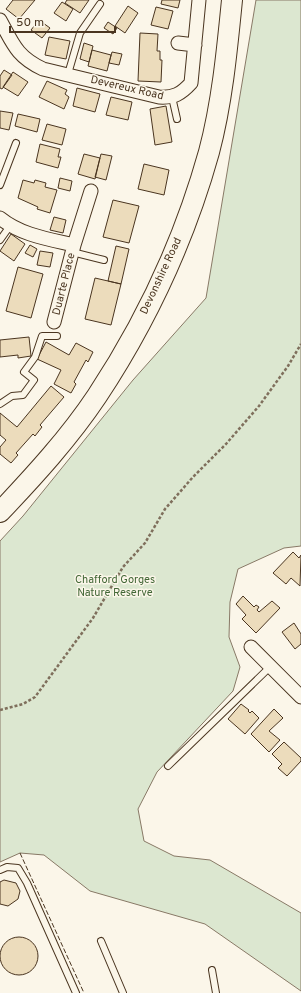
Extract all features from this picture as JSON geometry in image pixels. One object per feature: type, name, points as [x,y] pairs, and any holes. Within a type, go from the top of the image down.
[{"type":"main road","name":"Devonshire Road","points":[[0,512],[58,447],[96,396],[133,336],[167,268],[195,198],[209,151],[222,87],[232,0]]},
{"type":"street","name":"Devereux Road","points":[[0,20],[14,46],[27,61],[43,69],[159,97],[172,97],[182,93],[191,83],[199,0]]},
{"type":"street","points":[[178,43],[195,44]]},
{"type":"street","name":"Duarte Place","points":[[54,322],[73,248],[91,191]]},
{"type":"street","name":"Duarte Place","points":[[5,222],[36,236],[73,248]]},
{"type":"street","points":[[251,647],[301,696]]},
{"type":"lane","points":[[68,74],[80,33],[100,4]]},
{"type":"lane","points":[[172,97],[177,119]]},
{"type":"lane","points":[[0,185],[16,143]]},
{"type":"lane","points":[[0,240],[5,222]]},
{"type":"lane","points":[[73,248],[104,260]]},
{"type":"lane","points":[[0,404],[12,396],[23,395],[34,380],[24,372],[35,357],[42,336],[57,336]]},
{"type":"lane","points":[[168,766],[270,667]]},
{"type":"lane","points":[[0,870],[7,867],[18,868],[27,883],[76,993]]},
{"type":"lane","points":[[101,941],[123,993]]},
{"type":"lane","points":[[212,970],[216,993]]},
{"type":"path","points":[[0,710],[24,704],[35,697],[93,618],[123,567],[144,542],[165,509],[193,476],[226,444],[259,406],[288,366],[301,344]]},
{"type":"green space","name":"Chafford Gorges Nature Reserve","points":[[256,0],[301,0],[301,546],[284,548],[238,569],[230,602],[229,637],[240,667],[233,691],[157,772],[138,809],[144,841],[174,856],[210,860],[301,913],[301,991],[205,924],[90,891],[44,855],[20,853],[0,862],[0,541],[23,516],[133,380],[206,298]]},
{"type":"building","points":[[13,0],[35,0],[19,19],[6,9]]},
{"type":"building","points":[[67,0],[89,0],[80,13],[65,3]]},
{"type":"building","points":[[162,0],[180,0],[178,8],[161,4]]},
{"type":"building","points":[[62,2],[73,9],[66,21],[54,13]]},
{"type":"building","points":[[128,6],[138,13],[125,33],[115,26]]},
{"type":"building","points":[[156,7],[173,11],[168,29],[151,25]]},
{"type":"building","points":[[39,20],[50,28],[42,38],[31,30]]},
{"type":"building","points":[[108,22],[117,28],[113,34],[104,28]]},
{"type":"building","points":[[140,33],[158,34],[157,51],[160,51],[160,60],[162,60],[161,82],[138,81]]},
{"type":"building","points":[[49,37],[70,41],[66,59],[45,55]]},
{"type":"building","points":[[84,43],[93,46],[89,62],[80,59]]},
{"type":"building","points":[[92,50],[111,55],[107,71],[88,66]]},
{"type":"building","points":[[112,52],[122,54],[119,65],[109,63]]},
{"type":"building","points":[[4,70],[12,75],[2,89],[0,88],[0,76]]},
{"type":"building","points":[[13,72],[28,82],[18,96],[3,87]]},
{"type":"building","points":[[47,81],[67,90],[65,94],[69,97],[64,109],[39,97]]},
{"type":"building","points":[[77,88],[100,94],[95,112],[73,106]]},
{"type":"building","points":[[111,97],[132,102],[128,120],[106,115]]},
{"type":"building","points":[[166,106],[172,142],[155,145],[150,109]]},
{"type":"building","points":[[0,111],[13,113],[9,130],[0,128]]},
{"type":"building","points":[[18,114],[40,119],[37,132],[15,126]]},
{"type":"building","points":[[47,124],[66,129],[62,145],[42,140]]},
{"type":"building","points":[[40,144],[60,149],[58,157],[61,157],[58,168],[36,162]]},
{"type":"building","points":[[84,154],[100,158],[95,179],[78,174]]},
{"type":"building","points":[[101,154],[112,156],[106,180],[95,177]]},
{"type":"building","points":[[144,164],[169,170],[164,195],[138,189]]},
{"type":"building","points":[[60,178],[72,181],[70,191],[58,188]]},
{"type":"building","points":[[23,180],[34,183],[35,180],[46,183],[45,187],[57,190],[50,213],[37,209],[38,207],[18,198]]},
{"type":"building","points":[[113,200],[139,206],[129,243],[103,237]]},
{"type":"building","points":[[54,217],[66,220],[63,233],[50,230]]},
{"type":"building","points":[[11,234],[25,244],[14,261],[0,251]]},
{"type":"building","points":[[30,245],[37,249],[33,257],[25,253]]},
{"type":"building","points":[[116,246],[129,249],[121,284],[108,281]]},
{"type":"building","points":[[40,251],[53,253],[50,267],[37,265]]},
{"type":"building","points":[[18,267],[43,274],[31,318],[6,311]]},
{"type":"building","points":[[95,278],[121,284],[111,325],[85,319]]},
{"type":"building","points":[[29,337],[31,356],[18,358],[18,355],[0,357],[0,340]]},
{"type":"building","points":[[46,342],[69,355],[76,343],[93,352],[88,362],[86,360],[74,382],[76,384],[71,393],[54,384],[61,370],[37,359]]},
{"type":"building","points":[[51,386],[64,397],[40,425],[42,427],[35,436],[33,434],[16,453],[18,455],[11,463],[0,454],[0,447],[6,440],[0,435],[0,413],[17,427]]},
{"type":"building","points":[[293,552],[299,558],[301,555],[300,586],[291,578],[286,584],[273,573]]},
{"type":"building","points":[[243,596],[254,607],[256,605],[259,607],[257,610],[259,612],[272,601],[280,608],[256,633],[242,619],[246,615],[236,604]]},
{"type":"building","points":[[294,623],[301,634],[301,644],[295,649],[282,632]]},
{"type":"building","points":[[241,704],[249,710],[248,711],[250,713],[252,711],[259,718],[245,734],[228,719]]},
{"type":"building","points":[[274,709],[283,718],[269,731],[280,740],[269,752],[251,734]]},
{"type":"building","points":[[284,742],[301,758],[301,761],[287,776],[278,768],[282,764],[272,754]]},
{"type":"building","points":[[4,880],[16,883],[20,891],[18,899],[8,906],[0,904],[0,882]]},
{"type":"building","points":[[15,937],[23,937],[33,942],[37,949],[37,963],[33,970],[23,975],[15,975],[5,970],[3,967],[0,960],[0,952],[5,942],[8,940]]},
{"type":"fence","points":[[20,853],[84,993]]}]
